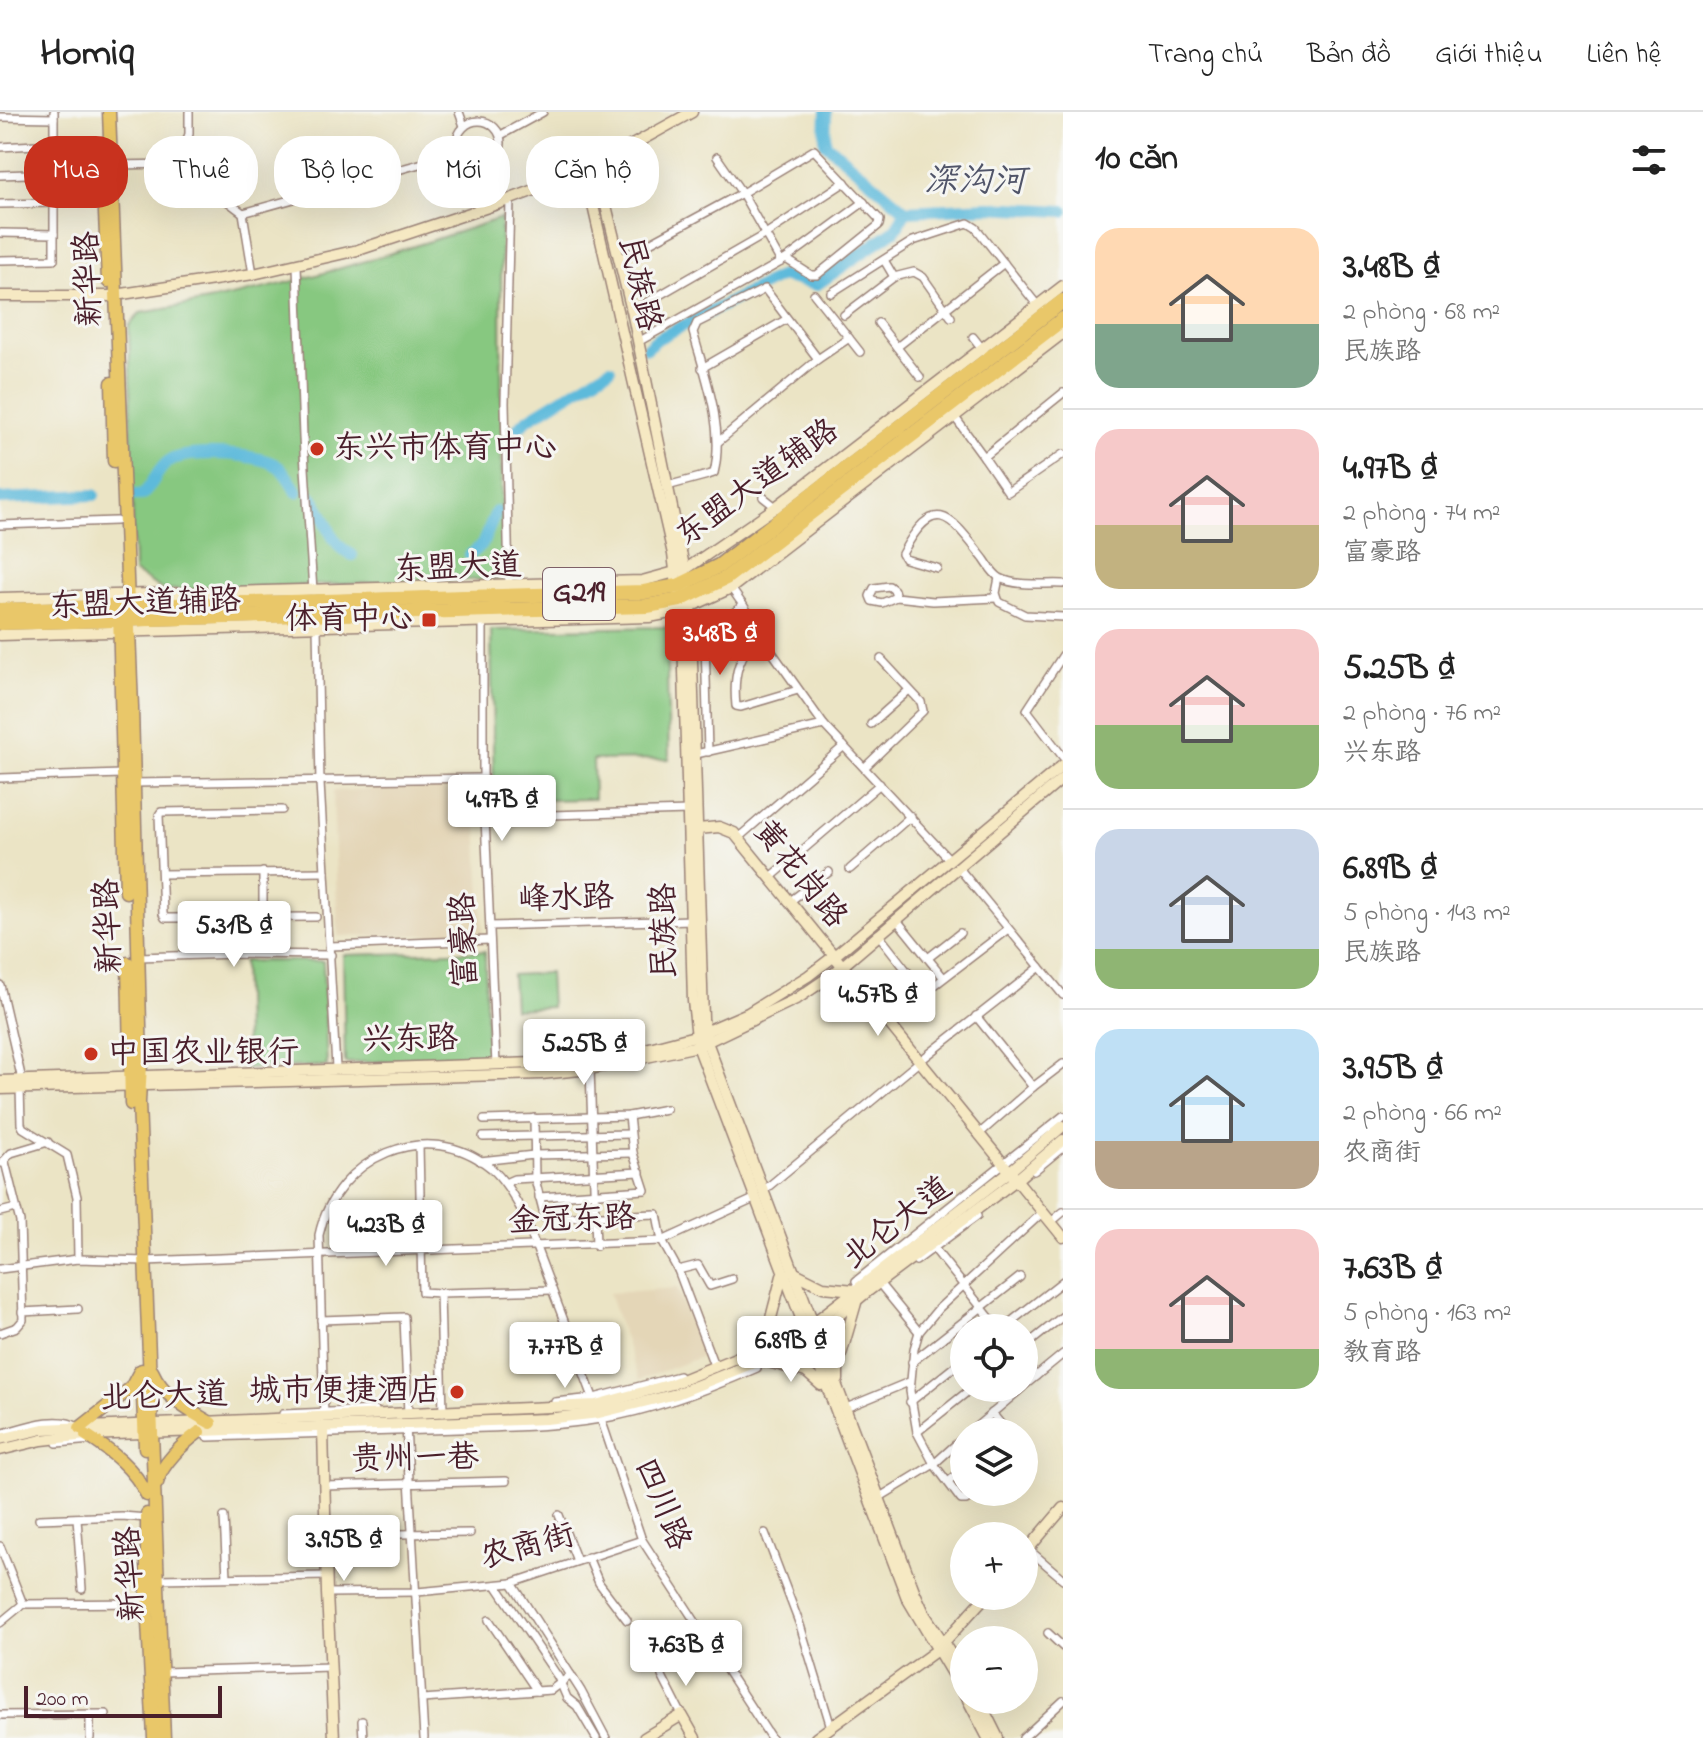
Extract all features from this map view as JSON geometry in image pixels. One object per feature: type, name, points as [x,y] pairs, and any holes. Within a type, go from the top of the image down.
[{"type":"highway","name":"东盟大道","points":[[0,623],[313,595],[586,588],[684,591],[719,566],[779,512],[986,353],[1063,301]]},
{"type":"highway","name":"东盟大道","points":[[0,610],[123,613],[647,606],[726,578],[1063,319]]},
{"type":"main road","name":"新华路","points":[[101,112],[113,296],[123,613],[122,774],[150,1495],[158,1579],[164,1738]]},
{"type":"main road","name":"新华路","points":[[109,112],[110,136]]},
{"type":"main road","points":[[649,136],[692,112]]},
{"type":"main road","points":[[510,199],[526,193]]},
{"type":"main road","name":"新华路","points":[[112,208],[116,521],[133,783],[135,1081]]},
{"type":"main road","points":[[0,296],[113,296],[253,274],[358,250],[483,208]]},
{"type":"main road","name":"民族路","points":[[594,208],[684,591],[692,920],[701,1039],[907,1598],[950,1658]]},
{"type":"main road","name":"民族路","points":[[607,208],[632,311],[667,486],[684,591],[702,753],[698,829],[701,1039]]},
{"type":"main road","points":[[986,353],[1063,286]]},
{"type":"main road","name":"东盟大道辅路","points":[[0,598],[123,613],[317,626],[649,617],[684,591],[731,588],[1063,333]]},
{"type":"main road","points":[[313,595],[509,584],[586,588]]},
{"type":"main road","name":"东盟大道辅路","points":[[0,635],[123,613]]},
{"type":"main road","name":"兴东路","points":[[0,1081],[21,1084],[541,1074],[590,1069],[701,1039],[798,998],[832,975],[1063,765]]},
{"type":"main road","name":"兴东路","points":[[135,1081],[336,1068],[496,1065],[587,1059],[701,1039],[808,976],[1063,778]]},
{"type":"main road","name":"黄花岗路","points":[[698,829],[726,828],[738,838],[1063,1237]]},
{"type":"main road","name":"兴东路","points":[[0,1089],[21,1084]]},
{"type":"main road","name":"北仑大道","points":[[858,1295],[880,1285],[932,1246],[1063,1126]]},
{"type":"main road","name":"北仑大道","points":[[0,1436],[43,1429],[121,1434],[206,1420],[546,1419],[676,1394],[760,1362],[810,1332],[1012,1175],[1063,1140]]},
{"type":"main road","points":[[754,1351],[788,1273],[823,1287],[858,1295],[833,1392],[806,1372],[760,1362]]},
{"type":"main road","name":"北仑大道","points":[[407,1420],[443,1410],[598,1409],[810,1332]]},
{"type":"main road","points":[[150,1495],[128,1468],[87,1434],[146,1368],[187,1410],[206,1420]]},
{"type":"main road","name":"民族路","points":[[833,1392],[846,1408],[915,1593],[950,1666]]},
{"type":"main road","points":[[324,1422],[327,1593],[334,1738]]},
{"type":"main road","name":"北仑大道","points":[[0,1452],[42,1440],[87,1434],[148,1429],[199,1432],[324,1422]]},
{"type":"main road","points":[[150,1495],[158,1475],[188,1440],[199,1432]]},
{"type":"main road","name":"新华路","points":[[150,1495],[147,1603],[154,1738]]},
{"type":"main road","points":[[1038,1538],[1063,1508]]},
{"type":"main road","points":[[824,1734],[940,1646],[973,1610]]},
{"type":"main road","points":[[975,1714],[988,1738]]},
{"type":"main road","points":[[986,1714],[998,1738]]},
{"type":"main road","points":[[644,1738],[682,1715],[695,1738]]},
{"type":"street","points":[[188,136],[189,112]]},
{"type":"street","points":[[459,112],[464,126]]},
{"type":"street","points":[[459,136],[464,126],[478,116],[501,135],[543,112]]},
{"type":"street","points":[[0,117],[54,115],[54,136]]},
{"type":"street","points":[[0,147],[24,146]]},
{"type":"street","points":[[620,259],[742,193],[814,150],[880,220],[879,225],[817,275],[811,275],[783,260],[764,235],[742,193],[717,157]]},
{"type":"street","points":[[243,213],[417,165]]},
{"type":"street","points":[[0,175],[24,174]]},
{"type":"street","points":[[632,311],[764,235],[845,182]]},
{"type":"street","points":[[638,342],[783,260],[864,202]]},
{"type":"street","points":[[0,204],[24,204]]},
{"type":"street","points":[[0,260],[54,259],[54,208]]},
{"type":"street","points":[[236,208],[243,213],[253,274]]},
{"type":"street","points":[[509,584],[505,403],[510,208]]},
{"type":"street","points":[[831,293],[913,241],[968,223],[976,228],[1038,306]]},
{"type":"street","points":[[0,233],[54,234]]},
{"type":"street","points":[[884,260],[894,277]]},
{"type":"street","points":[[897,347],[1004,263]]},
{"type":"street","points":[[297,265],[313,595]]},
{"type":"street","points":[[844,315],[894,277],[907,273],[918,274],[951,317]]},
{"type":"street","points":[[667,486],[714,473],[718,442],[693,332],[697,323],[762,289],[768,291],[818,359]]},
{"type":"street","points":[[814,294],[860,352]]},
{"type":"street","points":[[702,368],[787,319]]},
{"type":"street","points":[[878,323],[920,377]]},
{"type":"street","points":[[973,337],[986,353]]},
{"type":"street","points":[[718,442],[818,359],[849,338]]},
{"type":"street","points":[[984,457],[1063,393]]},
{"type":"street","points":[[954,416],[1008,492],[1063,454]]},
{"type":"street","points":[[763,497],[779,512]]},
{"type":"street","points":[[937,568],[905,559],[902,554],[920,523],[939,516],[952,522],[999,578],[1063,584]]},
{"type":"street","points":[[0,525],[116,521]]},
{"type":"street","points":[[996,598],[999,578]]},
{"type":"street","points":[[731,588],[824,725],[954,863],[1063,995]]},
{"type":"street","points":[[896,597],[933,601],[996,598],[1025,615],[1063,617]]},
{"type":"street","points":[[743,605],[705,639],[702,753],[824,725]]},
{"type":"street","name":"富豪路","points":[[483,621],[483,778],[496,1065]]},
{"type":"street","points":[[317,626],[319,780],[336,1068]]},
{"type":"street","points":[[764,635],[741,655],[736,673],[736,706],[798,690]]},
{"type":"street","points":[[1063,655],[1027,710],[1063,757]]},
{"type":"street","points":[[865,767],[921,714],[923,707],[881,659]]},
{"type":"street","points":[[871,724],[909,690]]},
{"type":"street","points":[[738,838],[844,746]]},
{"type":"street","points":[[0,778],[122,774]]},
{"type":"street","points":[[133,783],[483,778]]},
{"type":"street","points":[[770,878],[880,784]]},
{"type":"street","points":[[282,810],[161,812],[165,918],[316,917]]},
{"type":"street","points":[[485,817],[689,811]]},
{"type":"street","points":[[850,869],[911,816]]},
{"type":"street","points":[[263,872],[263,918]]},
{"type":"street","points":[[162,874],[325,872]]},
{"type":"street","points":[[789,902],[829,872]]},
{"type":"street","points":[[896,919],[943,977]]},
{"type":"street","name":"峰水路","points":[[490,926],[692,920]]},
{"type":"street","points":[[914,1001],[1008,929]]},
{"type":"street","points":[[928,958],[960,933]]},
{"type":"street","points":[[878,934],[924,993]]},
{"type":"street","points":[[136,957],[490,940]]},
{"type":"street","name":"金冠东路","points":[[0,1269],[78,1259],[141,1261],[596,1246],[662,1241],[758,1195],[1040,967]]},
{"type":"street","points":[[0,985],[21,1084],[21,1124],[67,1155],[77,1197],[78,1259]]},
{"type":"street","points":[[976,1016],[1033,1087]]},
{"type":"street","points":[[979,1134],[1063,1064]]},
{"type":"street","points":[[590,1069],[596,1246]]},
{"type":"street","points":[[484,1120],[629,1116],[666,1109]]},
{"type":"street","points":[[539,1197],[643,1191],[646,1188],[633,1153],[629,1116]]},
{"type":"street","points":[[1012,1175],[1063,1116]]},
{"type":"street","points":[[534,1118],[535,1179],[545,1218],[657,1214],[662,1241],[678,1270],[714,1366]]},
{"type":"street","points":[[483,1137],[630,1134]]},
{"type":"street","points":[[0,1333],[21,1325],[22,1312],[20,1222],[2,1163],[11,1153],[48,1142]]},
{"type":"street","points":[[407,1420],[324,1422],[319,1255],[322,1221],[341,1186],[370,1161],[395,1149],[419,1145],[455,1150],[480,1161],[534,1155],[633,1153]]},
{"type":"street","points":[[419,1145],[422,1292],[552,1290]]},
{"type":"street","points":[[1012,1175],[1063,1147]]},
{"type":"street","name":"四川路","points":[[480,1161],[505,1183],[523,1213],[598,1409],[642,1540],[771,1738]]},
{"type":"street","points":[[505,1183],[514,1179],[640,1172]]},
{"type":"street","points":[[0,1212],[16,1208]]},
{"type":"street","points":[[950,1485],[934,1464],[917,1432],[910,1402],[909,1382],[919,1332],[963,1284],[1043,1212]]},
{"type":"street","points":[[1051,1222],[1063,1212]]},
{"type":"street","points":[[932,1246],[988,1314]]},
{"type":"street","points":[[678,1270],[698,1265],[710,1286],[732,1279]]},
{"type":"street","points":[[912,1362],[1020,1277]]},
{"type":"street","points":[[1019,1314],[1063,1281]]},
{"type":"street","points":[[880,1285],[919,1332]]},
{"type":"street","points":[[440,1293],[443,1410]]},
{"type":"street","points":[[22,1312],[78,1309]]},
{"type":"street","points":[[1038,1336],[1063,1316]]},
{"type":"street","points":[[321,1320],[404,1317],[424,1738]]},
{"type":"street","points":[[1038,1374],[1063,1354]]},
{"type":"street","points":[[910,1402],[950,1370]]},
{"type":"street","points":[[846,1408],[909,1382]]},
{"type":"street","points":[[917,1432],[954,1402]]},
{"type":"street","points":[[986,1418],[1005,1402]]},
{"type":"street","points":[[992,1413],[996,1418]]},
{"type":"street","points":[[880,1497],[934,1464],[950,1450]]},
{"type":"street","name":"贵州一巷","points":[[324,1486],[506,1481]]},
{"type":"street","points":[[559,1515],[577,1561]]},
{"type":"street","points":[[224,1517],[227,1577]]},
{"type":"street","points":[[77,1518],[82,1589]]},
{"type":"street","points":[[39,1519],[147,1518]]},
{"type":"street","points":[[326,1535],[470,1533]]},
{"type":"street","points":[[765,1533],[800,1625],[824,1734]]},
{"type":"street","name":"农商街","points":[[327,1593],[417,1592],[512,1583],[642,1540]]},
{"type":"street","points":[[0,1546],[23,1604]]},
{"type":"street","points":[[588,1557],[599,1583],[627,1620]]},
{"type":"street","points":[[1038,1561],[1063,1579]]},
{"type":"street","points":[[0,1574],[9,1568]]},
{"type":"street","points":[[158,1579],[327,1576]]},
{"type":"street","points":[[512,1583],[571,1675],[606,1738]]},
{"type":"street","points":[[496,1585],[596,1738]]},
{"type":"street","points":[[0,1623],[23,1604],[147,1603]]},
{"type":"street","points":[[489,1620],[537,1691]]},
{"type":"street","points":[[1048,1633],[1063,1647]]},
{"type":"street","points":[[162,1672],[331,1667]]},
{"type":"street","points":[[422,1699],[551,1690],[571,1675]]},
{"type":"street","points":[[662,1676],[682,1715]]},
{"type":"street","points":[[1023,1738],[1063,1701]]},
{"type":"street","points":[[90,1714],[90,1738]]},
{"type":"street","points":[[0,1715],[106,1714]]},
{"type":"street","points":[[362,1721],[363,1738]]},
{"type":"shaded area","points":[[475,785],[483,934],[338,936],[333,791]]},
{"type":"shaded area","points":[[677,1288],[703,1356],[639,1380],[609,1293]]},
{"type":"green space","name":"东兴市体育中心","points":[[501,218],[502,579],[163,590],[134,572],[129,326],[140,313],[277,285]]},
{"type":"green space","points":[[666,627],[669,759],[593,760],[594,799],[494,801],[491,630]]},
{"type":"green space","points":[[485,951],[487,1058],[345,1063],[343,955]]},
{"type":"green space","points":[[243,961],[323,961],[327,1066],[246,1068]]},
{"type":"green space","points":[[549,973],[551,1007],[514,1009],[512,975]]},
{"type":"waterway","points":[[826,112],[825,143],[906,211]]},
{"type":"waterway","name":"深沟河","points":[[906,211],[989,207],[1063,211]]},
{"type":"waterway","name":"深沟河","points":[[647,348],[657,339],[781,276],[816,285],[895,230],[906,211]]},
{"type":"waterway","name":"深沟河","points":[[519,427],[610,369]]},
{"type":"waterway","name":"深沟河","points":[[134,495],[142,495],[169,461],[208,454],[270,462],[282,469],[297,492]]},
{"type":"waterway","name":"深沟河","points":[[0,499],[94,495]]},
{"type":"waterway","name":"深沟河","points":[[312,497],[337,544],[352,555]]},
{"type":"waterway","name":"深沟河","points":[[470,555],[482,545],[496,512]]},
{"type":"place","name":"东兴市体育中心","points":[[317,449]]},
{"type":"place","name":"体育中心","points":[[429,620]]},
{"type":"place","name":"中国农业银行","points":[[91,1054]]},
{"type":"place","name":"城市便捷酒店","points":[[457,1392]]}]
